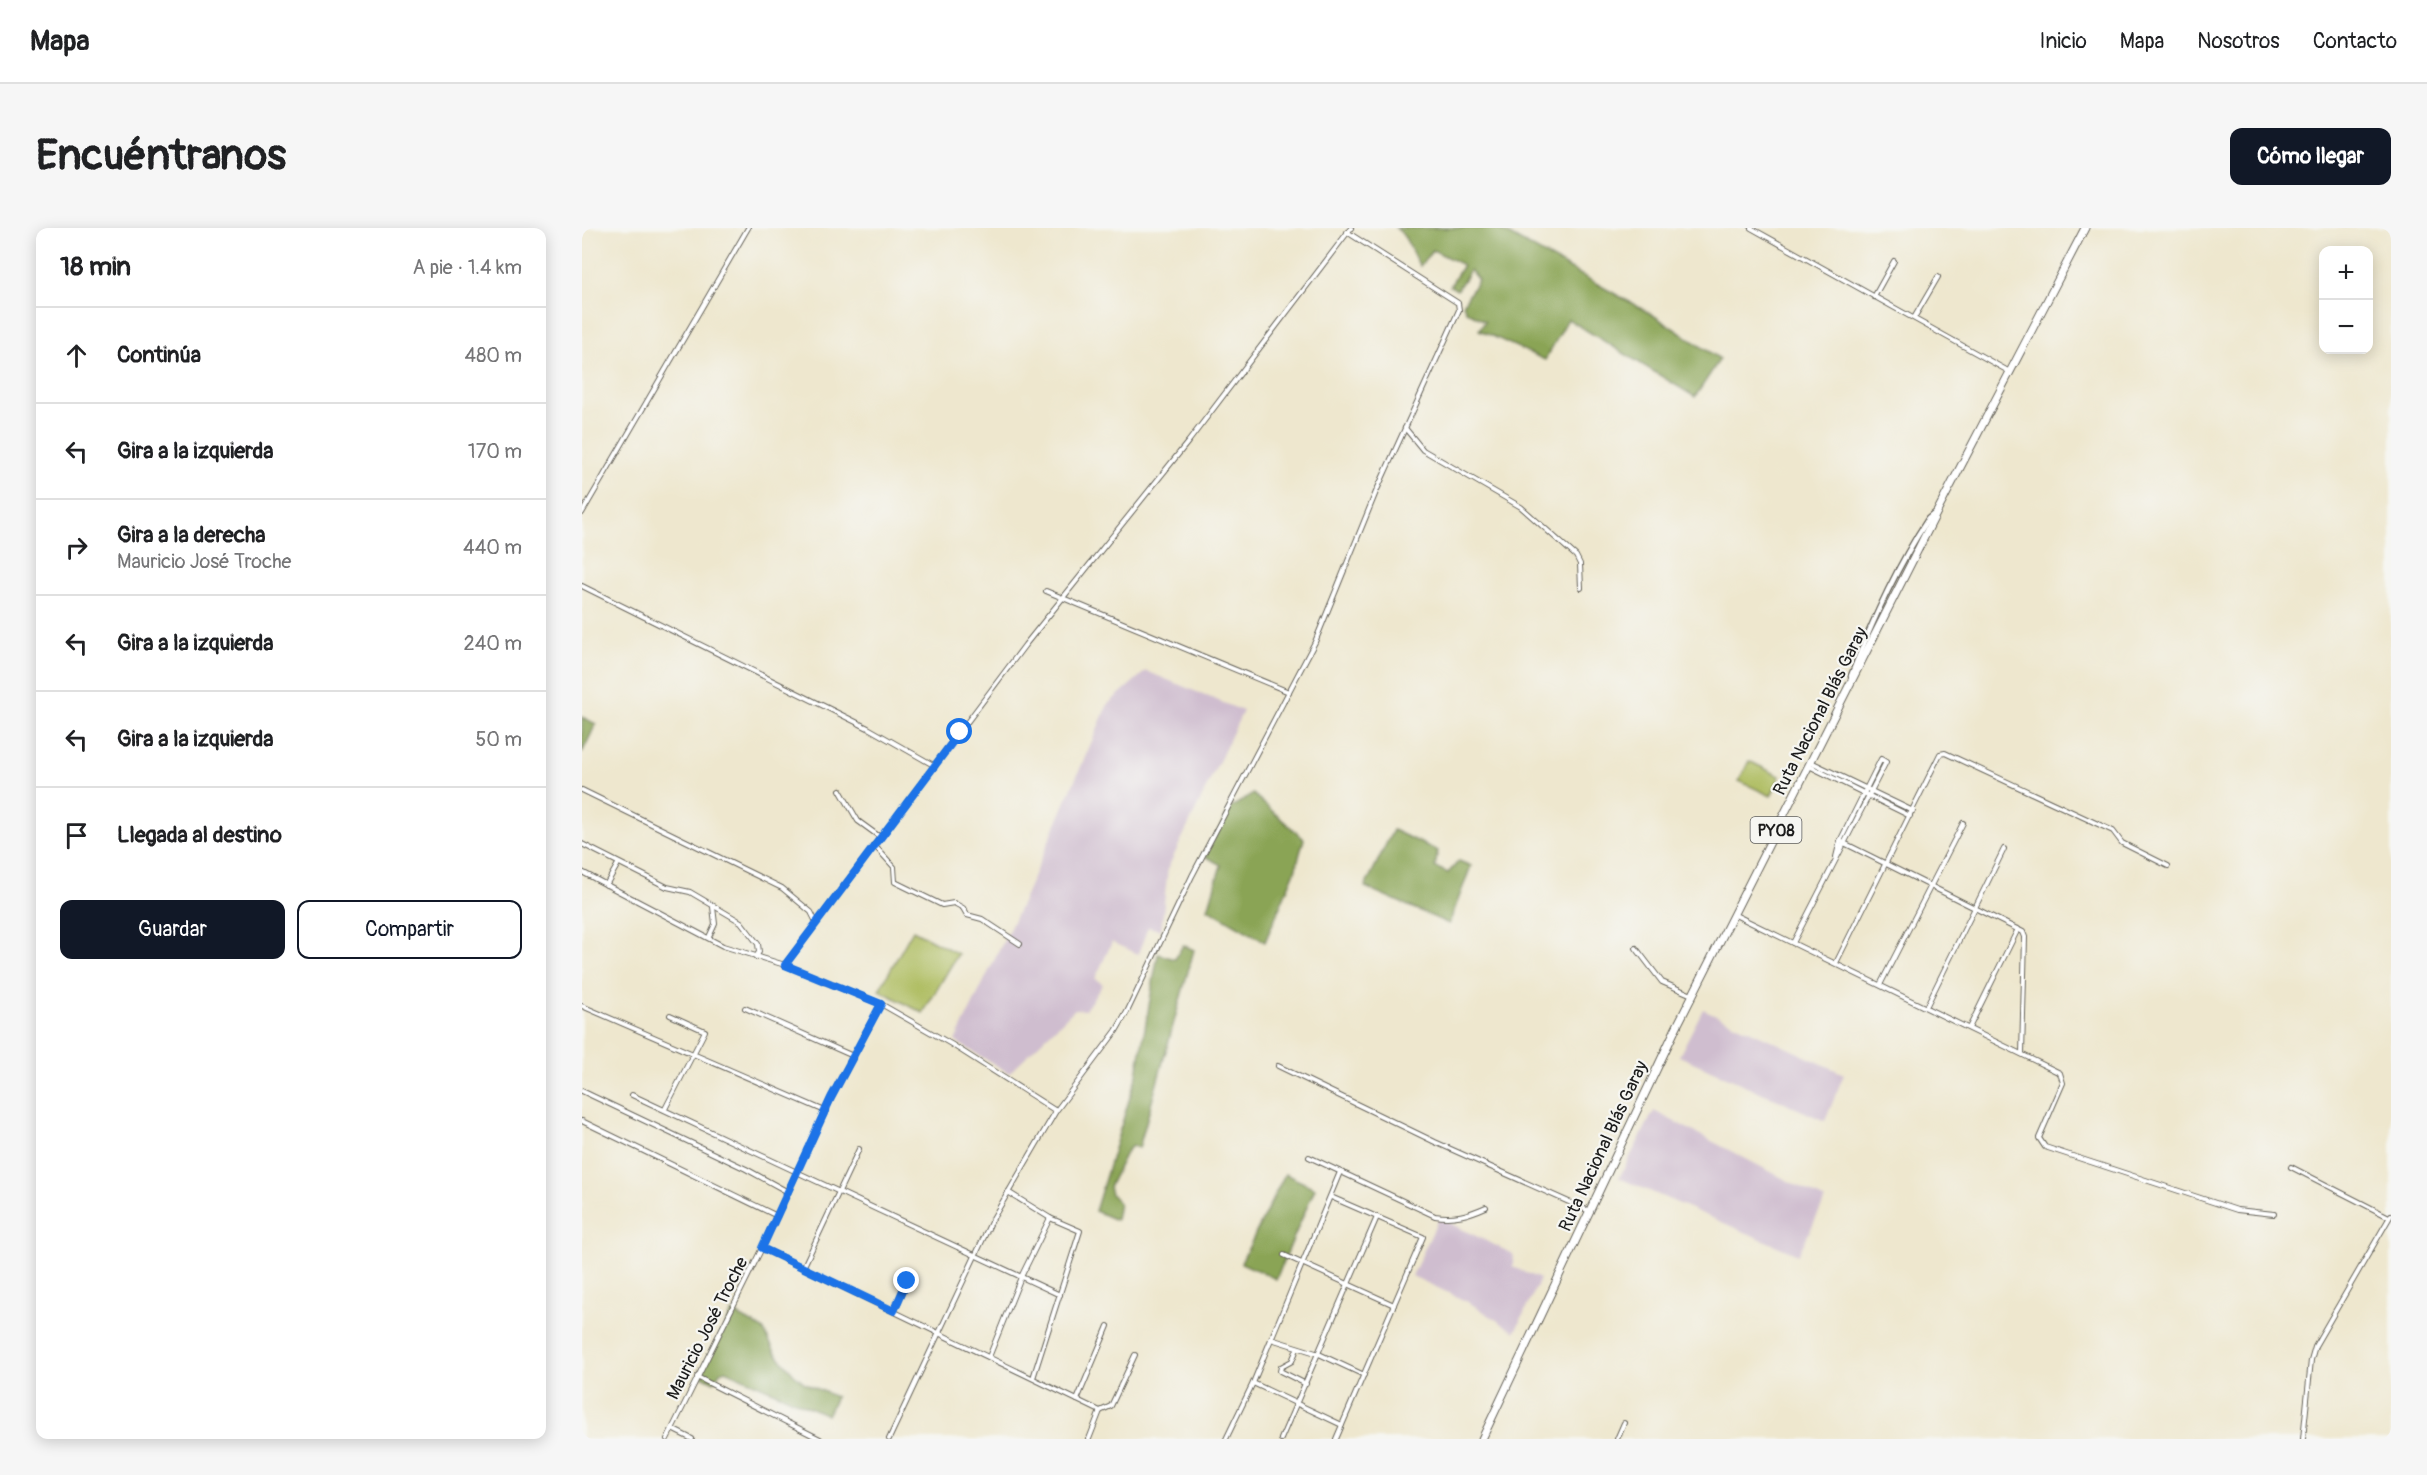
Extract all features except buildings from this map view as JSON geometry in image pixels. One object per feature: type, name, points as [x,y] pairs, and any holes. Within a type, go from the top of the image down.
[{"type":"highway","name":"Ruta Nacional Blás Garay","points":[[1482,1439],[1692,995],[2085,228]]},
{"type":"street","points":[[582,513],[748,228]]},
{"type":"street","points":[[785,965],[1025,645],[1351,228]]},
{"type":"street","points":[[1751,228],[2011,372]]},
{"type":"street","points":[[890,1439],[973,1256],[1056,1111],[1122,1022],[1193,873],[1315,642],[1376,492],[1432,372],[1459,306],[1347,232]]},
{"type":"street","points":[[1874,297],[1894,261]]},
{"type":"street","points":[[1914,318],[1938,277]]},
{"type":"street","points":[[1405,428],[1423,450],[1521,507],[1576,556],[1580,564],[1581,588]]},
{"type":"street","points":[[582,586],[868,728],[935,766]]},
{"type":"street","points":[[1046,591],[1289,692]]},
{"type":"street","points":[[1836,963],[1940,754],[1945,753],[2113,831],[2122,843],[2168,866]]},
{"type":"street","points":[[1793,943],[1836,857],[1845,844],[1868,792],[1881,759],[1886,762],[1868,792],[1840,841],[1836,857]]},
{"type":"street","points":[[1810,764],[1911,813]]},
{"type":"street","points":[[582,790],[782,888],[815,916],[816,923]]},
{"type":"street","points":[[840,790],[858,821],[880,837]]},
{"type":"street","points":[[1880,985],[1963,823]]},
{"type":"street","points":[[1840,841],[2018,929],[2025,937],[2022,1054]]},
{"type":"street","points":[[582,844],[666,887],[690,892],[741,922],[758,944],[759,952],[756,957]]},
{"type":"street","points":[[874,845],[894,867],[895,882],[942,905],[954,903],[967,915],[982,919],[1020,944]]},
{"type":"street","points":[[1926,1007],[2004,849]]},
{"type":"street","points":[[606,885],[618,864]]},
{"type":"street","points":[[582,872],[723,946],[785,965],[881,1004],[951,1044],[1056,1111]]},
{"type":"street","points":[[709,937],[715,924],[713,906]]},
{"type":"street","points":[[1733,914],[2060,1072],[2063,1083],[2039,1138],[2045,1147],[2237,1210],[2274,1214]]},
{"type":"street","points":[[1969,1028],[2018,929]]},
{"type":"street","points":[[1636,948],[1662,982],[1692,995]]},
{"type":"street","name":"Mauricio José Troche","points":[[667,1439],[762,1248],[825,1111],[881,1004]]},
{"type":"street","points":[[582,1006],[825,1111]]},
{"type":"street","points":[[745,1008],[853,1056]]},
{"type":"street","points":[[665,1109],[705,1031],[670,1015]]},
{"type":"street","points":[[1278,1066],[1435,1142],[1589,1211]]},
{"type":"street","points":[[582,1091],[746,1169],[788,1192]]},
{"type":"street","points":[[632,1095],[973,1256],[1060,1294]]},
{"type":"street","points":[[582,1121],[777,1216]]},
{"type":"street","points":[[803,1268],[858,1149]]},
{"type":"street","points":[[1309,1157],[1435,1216],[1448,1218],[1465,1216],[1486,1207]]},
{"type":"street","points":[[2291,1167],[2390,1216],[2315,1346],[2311,1360],[2303,1439]]},
{"type":"street","points":[[1226,1439],[1271,1339],[1340,1172]]},
{"type":"street","points":[[1008,1192],[1050,1218],[1080,1231],[1033,1378]]},
{"type":"street","points":[[1330,1197],[1423,1237],[1336,1439]]},
{"type":"street","points":[[1281,1439],[1377,1217]]},
{"type":"street","points":[[989,1357],[1021,1277],[1050,1218]]},
{"type":"street","points":[[762,1248],[1100,1412]]},
{"type":"street","points":[[1284,1255],[1394,1305]]},
{"type":"street","points":[[894,1311],[907,1281]]},
{"type":"street","points":[[1077,1400],[1108,1326]]},
{"type":"street","points":[[1271,1339],[1319,1354],[1364,1375]]},
{"type":"street","points":[[1297,1348],[1292,1361],[1281,1367],[1280,1371],[1306,1384]]},
{"type":"street","points":[[1089,1439],[1100,1412],[1111,1406],[1134,1355]]},
{"type":"street","points":[[697,1377],[820,1439]]},
{"type":"street","points":[[1252,1383],[1342,1425]]},
{"type":"street","points":[[1617,1439],[1624,1423]]},
{"type":"street","points":[[672,1429],[692,1439]]},
{"type":"shaded area","points":[[1146,671],[1243,711],[1168,868],[1161,930],[1148,927],[1138,954],[1112,942],[1095,979],[1103,984],[1085,1010],[1075,1009],[1009,1073],[955,1041],[1021,905],[1108,704]]},
{"type":"shaded area","points":[[1703,1009],[1844,1074],[1825,1121],[1679,1056]]},
{"type":"shaded area","points":[[1654,1111],[1825,1200],[1798,1255],[1619,1178]]},
{"type":"shaded area","points":[[1439,1218],[1513,1254],[1513,1267],[1540,1279],[1515,1332],[1470,1303],[1412,1276]]},
{"type":"green space","points":[[1396,228],[1497,228],[1653,315],[1720,359],[1695,397],[1568,319],[1545,360],[1479,330],[1485,321],[1466,311],[1463,304],[1478,280],[1470,270],[1457,290],[1450,286],[1463,265],[1433,250],[1420,266]]},
{"type":"green space","points":[[582,717],[596,724],[582,753]]},
{"type":"green space","points":[[1749,761],[1780,776],[1771,796],[1739,781]]},
{"type":"green space","points":[[1253,794],[1304,839],[1295,871],[1265,942],[1208,909],[1221,865],[1205,856],[1230,808]]},
{"type":"green space","points":[[1393,830],[1438,851],[1435,867],[1448,873],[1459,861],[1471,866],[1449,924],[1365,887]]},
{"type":"green space","points":[[913,930],[958,954],[923,1013],[879,990]]},
{"type":"green space","points":[[1183,945],[1194,950],[1139,1148],[1132,1146],[1127,1151],[1109,1187],[1111,1194],[1119,1203],[1116,1220],[1095,1211],[1137,1074],[1158,954],[1175,959]]},
{"type":"green space","points":[[1285,1174],[1315,1188],[1276,1279],[1241,1263]]},
{"type":"green space","points":[[732,1312],[763,1329],[775,1352],[805,1383],[836,1397],[827,1415],[725,1370],[720,1372],[714,1382],[700,1375]]},
{"type":"route","points":[[907,1281],[894,1311],[762,1248],[831,1098],[881,1004],[785,965],[960,732]]}]
